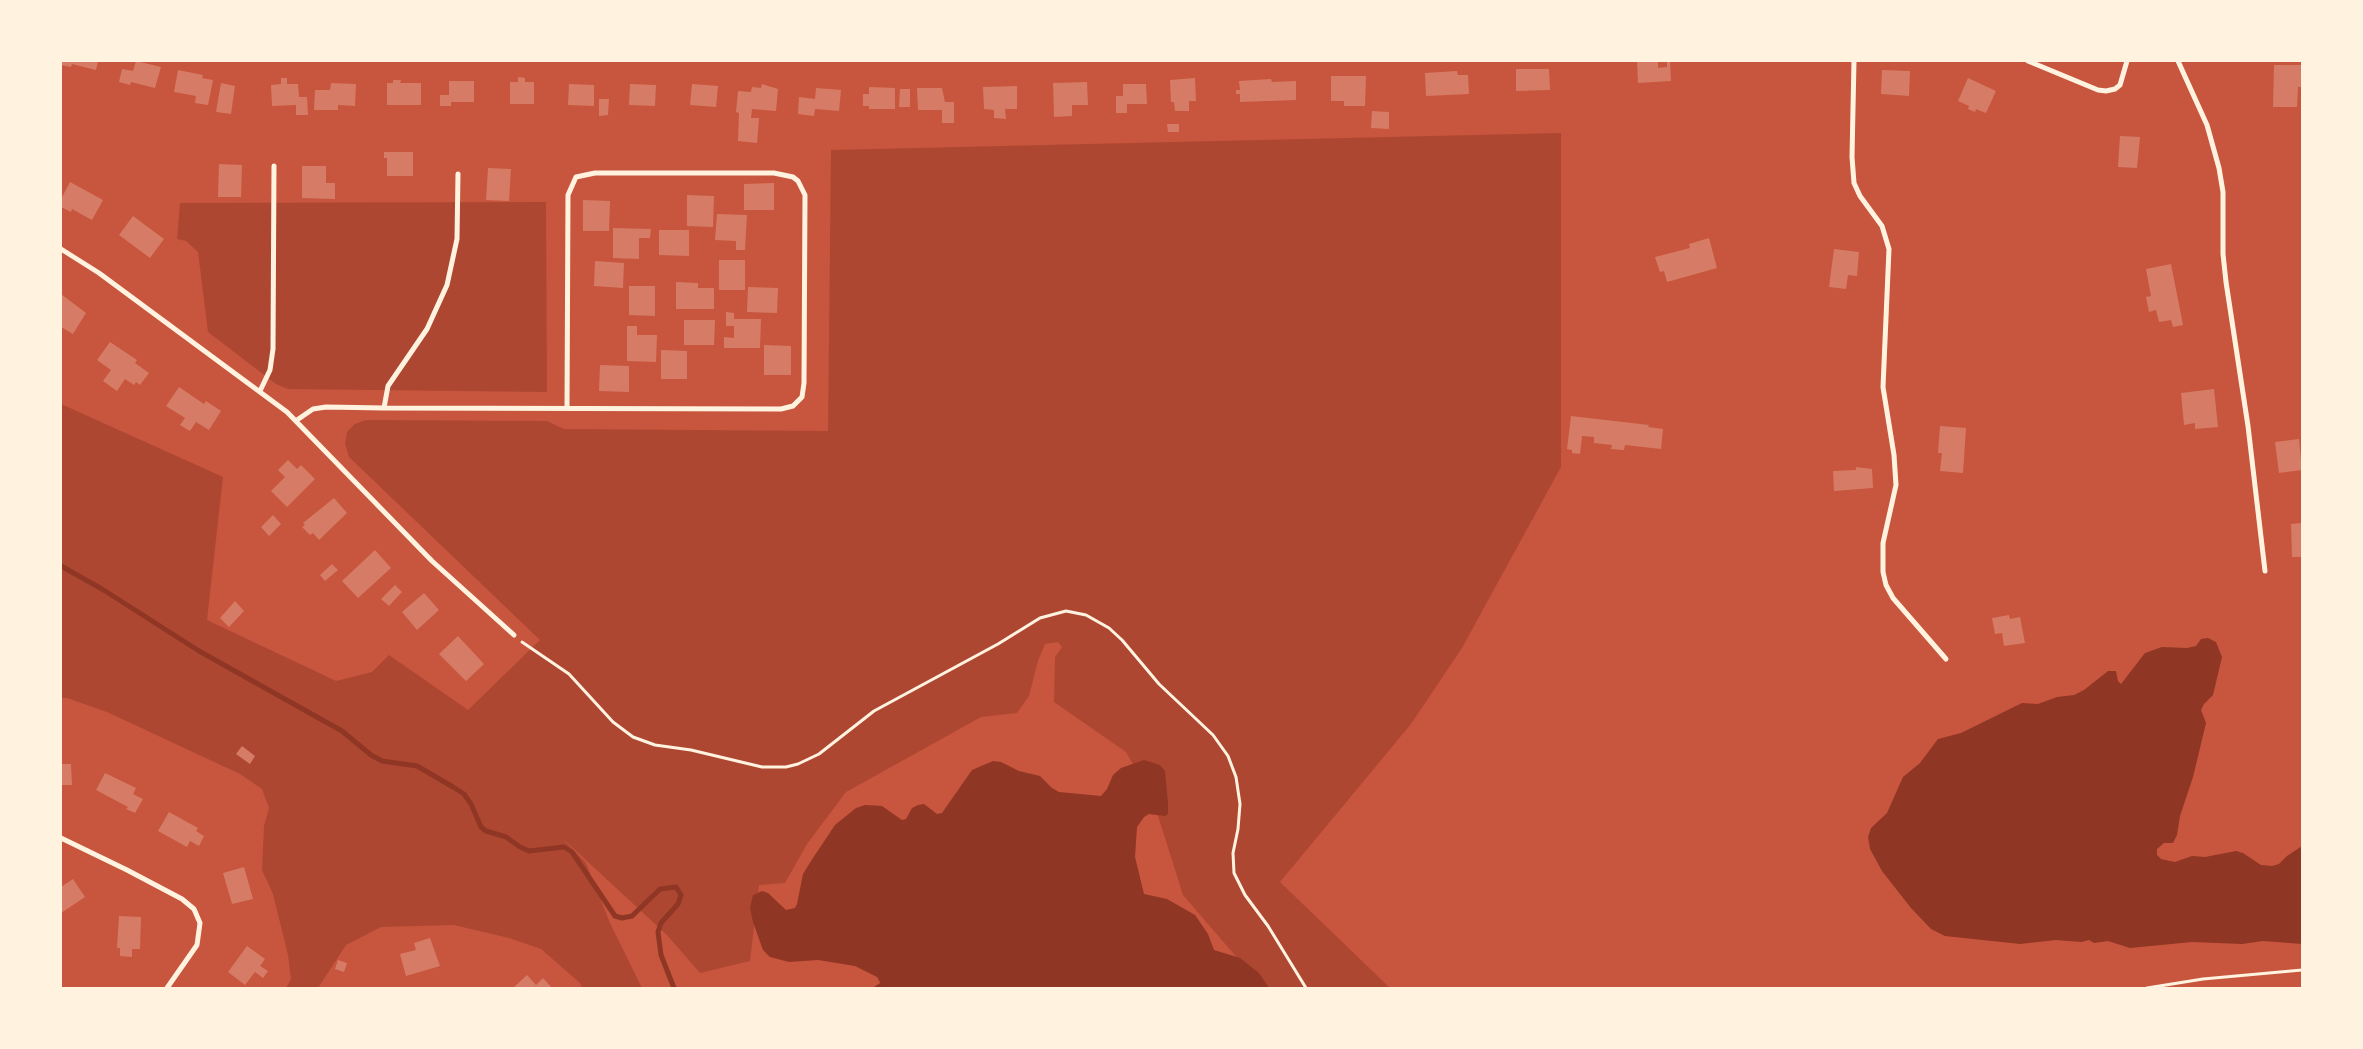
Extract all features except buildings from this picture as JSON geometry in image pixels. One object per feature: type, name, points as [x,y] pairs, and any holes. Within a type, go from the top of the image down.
[{"type":"street","points":[[1854,61],[1852,157],[1854,183],[1860,196],[1882,226],[1889,248],[1883,388],[1894,455],[1896,485],[1883,544],[1883,572],[1886,585],[1893,598],[1946,659]]},
{"type":"street","points":[[2028,61],[2098,90],[2106,91],[2115,89],[2120,85],[2127,61]]},
{"type":"street","points":[[2178,61],[2208,125],[2219,168],[2223,192],[2223,254],[2226,282],[2248,426],[2266,572]]},
{"type":"street","points":[[260,391],[270,370],[273,348],[274,166]]},
{"type":"street","points":[[297,420],[307,411],[320,408],[781,409],[798,402],[802,397],[804,383],[805,195],[798,181],[794,177],[774,174],[595,172],[576,177],[568,195],[567,408]]},
{"type":"street","points":[[384,408],[388,386],[431,322],[447,285],[457,239],[458,174]]},
{"type":"street","points":[[61,249],[100,273],[297,420],[367,497],[425,555],[514,635]]},
{"type":"street","points":[[61,838],[127,870],[182,899],[194,908],[200,923],[197,945],[167,988]]},
{"type":"path","points":[[514,635],[569,674],[613,722],[633,737],[655,745],[691,750],[762,767],[786,767],[819,754],[874,710],[998,644],[1040,618],[1066,611],[1086,615],[1108,628],[1122,640],[1159,684],[1213,735],[1228,756],[1236,778],[1240,804],[1238,829],[1233,853],[1234,873],[1245,895],[1268,926],[1306,988]]},
{"type":"path","points":[[2146,988],[2203,979],[2302,970]]},
{"type":"shaded area","points":[[1561,133],[1561,467],[1462,648],[1411,724],[1280,882],[1390,988],[1259,988],[1245,967],[1183,895],[1153,800],[1126,752],[1054,702],[1055,657],[1062,647],[1058,642],[1045,644],[1038,661],[1029,696],[1017,713],[981,717],[846,792],[807,844],[785,883],[759,885],[750,961],[700,973],[667,935],[561,837],[586,863],[610,923],[642,988],[582,988],[580,983],[541,949],[509,938],[454,925],[381,927],[346,945],[318,988],[286,988],[291,979],[288,955],[273,894],[262,870],[264,826],[269,808],[262,789],[240,774],[107,712],[67,698],[61,698],[61,404],[223,477],[207,620],[336,681],[372,672],[389,655],[468,710],[540,640],[349,457],[345,444],[347,432],[355,424],[366,420],[547,421],[564,429],[828,431],[831,150]]},
{"type":"shaded area","points":[[546,202],[547,392],[288,389],[276,384],[208,332],[198,252],[186,241],[177,239],[180,203]]},
{"type":"shaded area","points":[[2208,638],[2216,642],[2222,657],[2213,695],[2201,710],[2206,723],[2193,777],[2180,816],[2177,835],[2173,843],[2164,843],[2157,849],[2157,855],[2161,859],[2175,862],[2192,856],[2205,857],[2236,851],[2243,853],[2261,865],[2272,866],[2279,864],[2302,846],[2302,944],[2263,941],[2242,944],[2192,942],[2130,948],[2108,941],[2094,943],[2089,940],[2081,942],[2056,940],[2020,944],[1945,936],[1931,929],[1911,908],[1882,871],[1870,849],[1868,837],[1871,828],[1887,813],[1903,777],[1920,763],[1938,739],[1961,733],[2022,703],[2038,704],[2057,697],[2074,695],[2084,690],[2108,671],[2116,671],[2118,681],[2121,684],[2145,653],[2162,647],[2187,648],[2196,646],[2201,639]]},
{"type":"shaded area","points":[[1144,760],[1160,765],[1165,771],[1168,814],[1165,816],[1149,814],[1144,817],[1137,827],[1135,857],[1144,894],[1167,899],[1195,915],[1208,934],[1214,950],[1240,958],[1259,973],[1269,988],[883,988],[877,977],[855,966],[818,960],[789,962],[770,957],[763,950],[750,908],[753,895],[762,891],[768,893],[786,910],[795,908],[803,874],[835,825],[856,808],[865,805],[882,806],[902,820],[906,819],[912,808],[918,805],[924,804],[937,814],[942,813],[972,770],[993,761],[1001,762],[1019,771],[1040,776],[1059,792],[1101,796],[1107,789],[1113,775],[1121,768]]},
{"type":"waterway","points":[[61,566],[102,589],[199,651],[342,731],[371,755],[382,761],[417,766],[453,787],[464,794],[471,804],[481,827],[486,831],[506,837],[529,851],[564,847],[572,852],[615,916],[622,918],[632,916],[660,889],[676,887],[681,895],[678,904],[661,923],[658,932],[661,955],[674,988]]},
{"type":"waterway","points":[[877,988],[882,985]]}]
